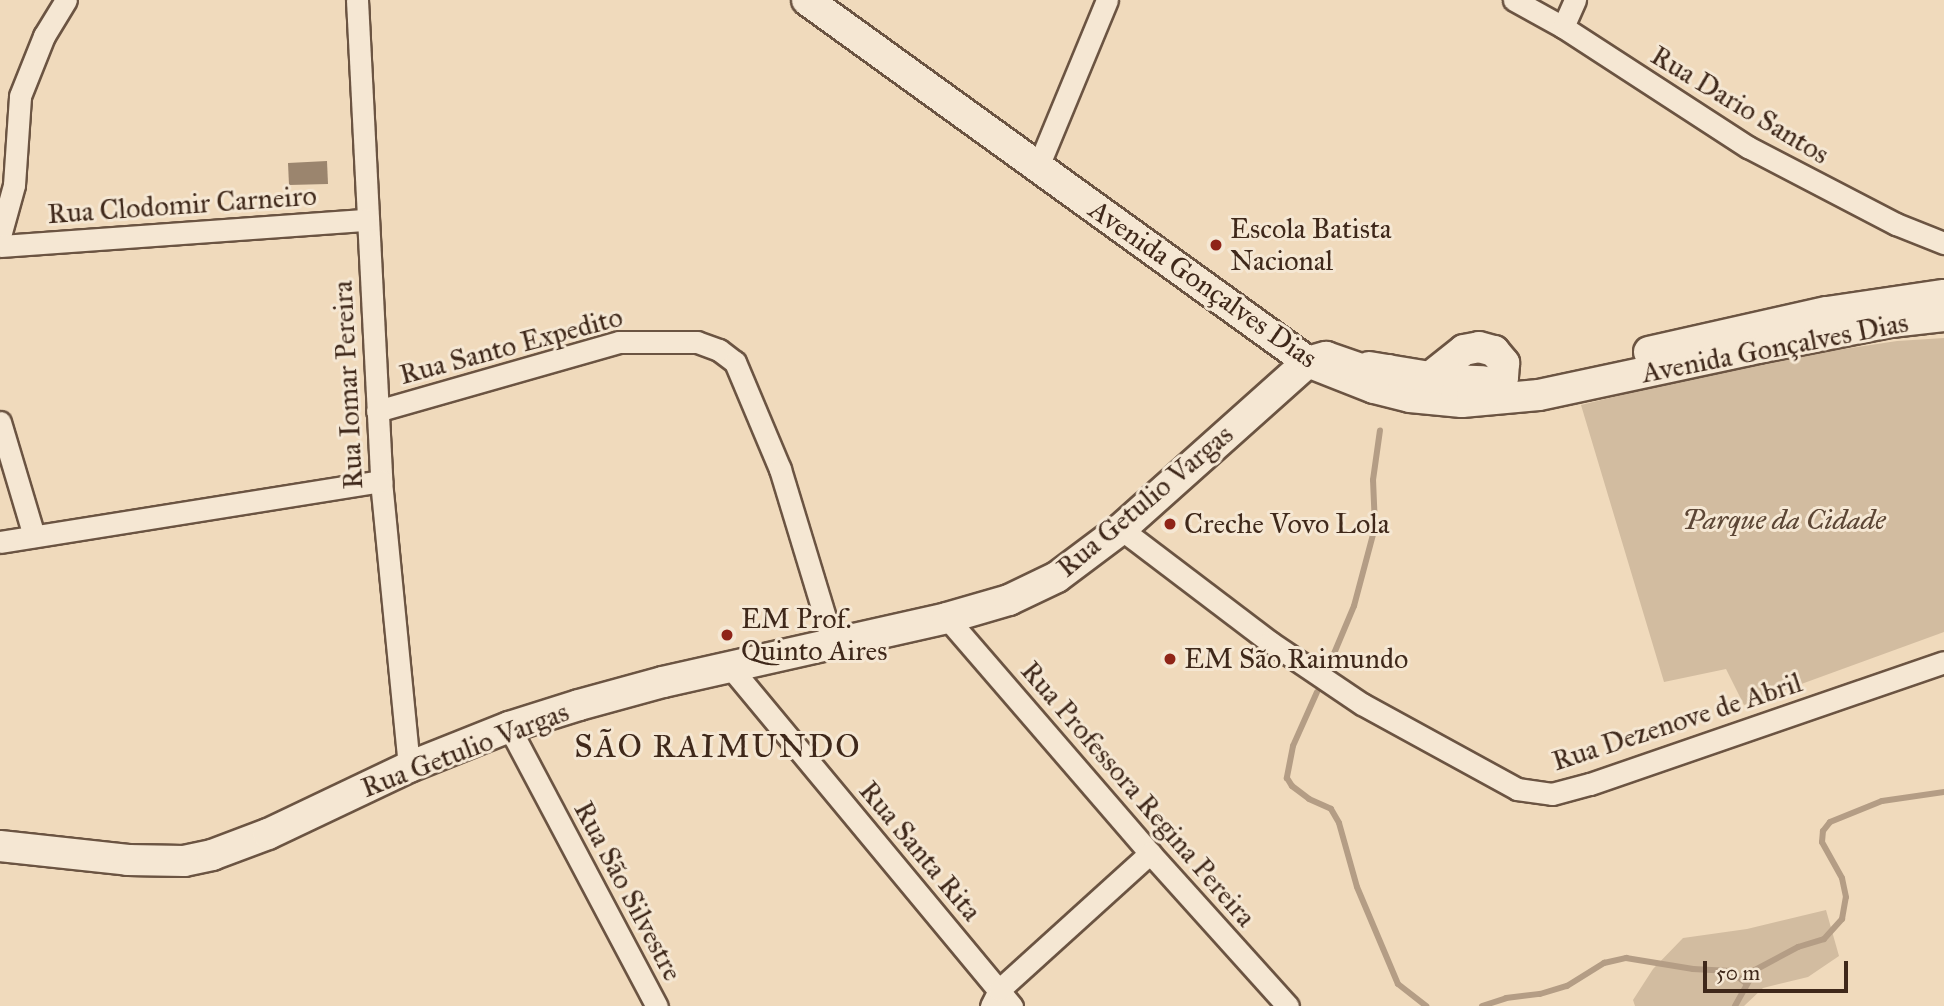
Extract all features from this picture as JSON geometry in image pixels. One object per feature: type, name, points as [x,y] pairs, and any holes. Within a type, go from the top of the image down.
[{"type":"main road","name":"Avenida Gonçalves Dias","points":[[807,0],[1041,162],[1319,346],[1343,359],[1388,370],[1426,388],[1488,401],[1539,395],[1758,348],[1943,300]]},
{"type":"main road","name":"Avenida Gonçalves Dias","points":[[833,0],[1041,162],[1308,362],[1374,388],[1426,388],[1485,394],[1500,381],[1566,372],[1827,312],[1943,300]]},
{"type":"main road","points":[[1426,388],[1464,350],[1479,347],[1494,351],[1500,357],[1505,371],[1500,381]]},
{"type":"main road","points":[[1308,362],[1325,357],[1363,370],[1388,370]]},
{"type":"main road","name":"Rua Getulio Vargas","points":[[0,846],[128,860],[184,861],[246,844],[409,767],[509,727],[663,682],[947,618],[1009,600],[1057,578],[1121,529],[1308,362]]},
{"type":"street","points":[[0,236],[15,185],[20,96],[44,36],[66,0]]},
{"type":"street","name":"Rua Iomar Pereira","points":[[357,0],[380,481],[409,767]]},
{"type":"street","points":[[1041,162],[1107,0]]},
{"type":"street","name":"Rua Dario Santos","points":[[1514,0],[1563,27],[1748,147],[1896,224],[1944,243]]},
{"type":"street","points":[[1563,27],[1575,0]]},
{"type":"street","name":"Rua Clodomir Carneiro","points":[[0,246],[367,220]]},
{"type":"street","name":"Rua Santo Expedito","points":[[377,411],[446,389],[619,342],[697,342],[719,350],[735,362],[780,470],[833,643]]},
{"type":"street","points":[[0,422],[34,536]]},
{"type":"street","points":[[0,542],[380,481]]},
{"type":"street","name":"Rua Dezenove de Abril","points":[[1121,529],[1270,642],[1362,704],[1517,789],[1552,794],[1590,784],[1944,662]]},
{"type":"street","name":"Rua Professora Regina Pereira","points":[[947,618],[1150,853],[1288,1006]]},
{"type":"street","name":"Rua Santa Rita","points":[[731,668],[1000,1001]]},
{"type":"street","name":"Rua São Silvestre","points":[[509,727],[657,1006]]},
{"type":"street","points":[[1000,1001],[1150,853]]},
{"type":"green space","name":"Parque da Cidade","points":[[1944,338],[1944,632],[1744,705],[1726,669],[1664,682],[1581,405],[1752,363],[1897,341]]},
{"type":"green space","points":[[1826,910],[1839,956],[1808,977],[1763,988],[1744,1006],[1635,1006],[1633,1000],[1653,969],[1683,938],[1747,929]]},
{"type":"building","points":[[327,161],[328,184],[289,185],[288,163]]},
{"type":"waterway","points":[[1330,663],[1354,606],[1375,527],[1373,480],[1380,430]]},
{"type":"waterway","points":[[1317,692],[1293,746],[1287,778],[1292,786],[1309,799],[1331,809],[1339,823],[1357,887],[1398,984],[1426,1006]]},
{"type":"waterway","points":[[1735,1006],[1755,970],[1798,947],[1824,939],[1842,919],[1846,897],[1842,878],[1822,842],[1823,831],[1830,822],[1882,801],[1944,792]]},
{"type":"waterway","points":[[1482,1006],[1506,998],[1540,994],[1567,986],[1604,963],[1626,958],[1693,969],[1730,971],[1746,983]]},
{"type":"place","name":"Escola Batista Nacional","points":[[1216,245]]},
{"type":"place","name":"Creche Vovo Lola","points":[[1170,524]]},
{"type":"place","name":"EM Prof. Quinto Aires","points":[[727,635]]},
{"type":"place","name":"EM São Raimundo","points":[[1170,659]]},
{"type":"district","name":"SÃO RAIMUNDO","points":[[718,747]]}]
